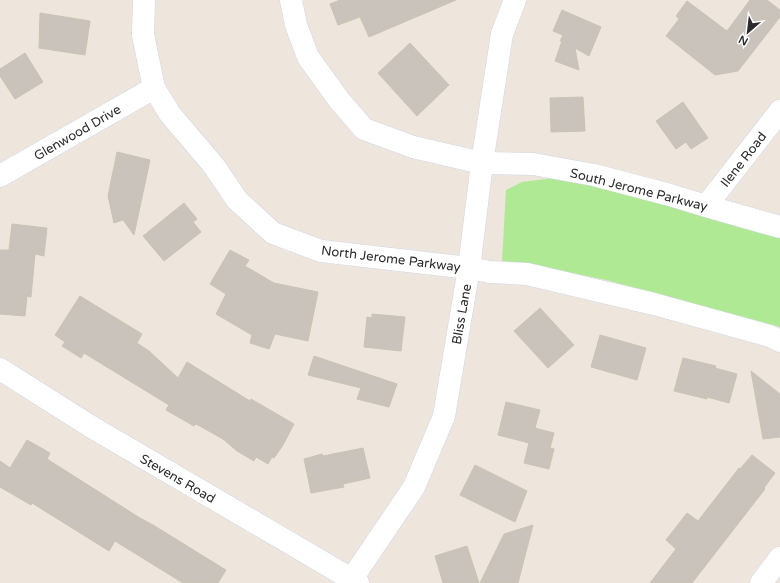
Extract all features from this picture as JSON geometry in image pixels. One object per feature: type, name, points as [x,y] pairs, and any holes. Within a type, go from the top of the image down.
[{"type":"street","name":"North Jerome Parkway","points":[[144,0],[143,35],[154,88],[170,114],[214,166],[237,200],[273,233],[321,251],[469,268],[490,272],[526,274],[654,304],[770,336],[780,341]]},
{"type":"street","name":"South Jerome Parkway","points":[[291,0],[296,25],[308,57],[339,100],[364,129],[413,147],[482,163],[533,164],[594,175],[670,195],[780,227]]},
{"type":"street","name":"Bliss Lane","points":[[353,582],[414,487],[444,416],[469,268],[482,163],[502,34],[515,0]]},
{"type":"street","name":"Glenwood Drive","points":[[0,176],[154,88]]},
{"type":"street","name":"Ilene Road","points":[[706,206],[780,111]]},
{"type":"street","name":"Stevens Road","points":[[0,369],[90,426],[353,582]]},
{"type":"street","points":[[761,583],[780,558]]},
{"type":"green space","points":[[561,177],[718,218],[780,237],[780,327],[606,280],[529,264],[502,261],[506,190],[522,182]]},
{"type":"building","points":[[340,0],[456,0],[369,37],[360,17],[338,25],[330,4]]},
{"type":"building","points":[[750,0],[767,0],[780,10],[780,17],[738,71],[715,75],[666,36],[679,19],[676,16],[687,1],[727,31]]},
{"type":"building","points":[[562,10],[601,27],[589,56],[575,48],[579,70],[555,61],[563,35],[553,31]]},
{"type":"building","points":[[40,13],[90,21],[85,55],[39,48]]},
{"type":"building","points":[[410,43],[449,85],[417,116],[378,73]]},
{"type":"building","points":[[25,53],[43,82],[15,99],[0,76],[0,69]]},
{"type":"building","points":[[583,97],[585,131],[551,132],[550,98]]},
{"type":"building","points":[[683,102],[708,138],[691,149],[686,142],[676,149],[656,121]]},
{"type":"building","points":[[117,152],[150,160],[134,235],[123,220],[114,223],[108,196]]},
{"type":"building","points":[[184,203],[197,219],[193,222],[201,232],[164,261],[143,236]]},
{"type":"building","points":[[12,224],[47,228],[44,256],[35,254],[31,297],[27,296],[25,316],[0,314],[0,250],[9,250]]},
{"type":"building","points":[[230,250],[249,260],[245,266],[274,283],[318,292],[308,341],[275,334],[269,349],[250,343],[252,335],[216,314],[226,294],[210,284]]},
{"type":"building","points":[[80,296],[142,334],[137,343],[149,351],[178,378],[187,362],[250,401],[251,399],[294,424],[274,458],[272,457],[268,464],[256,457],[254,461],[237,451],[223,439],[196,424],[194,426],[166,410],[169,405],[84,353],[81,358],[62,346],[65,342],[55,335]]},
{"type":"building","points":[[540,308],[574,345],[548,368],[514,331]]},
{"type":"building","points":[[372,314],[405,317],[401,351],[364,347],[367,317],[372,318]]},
{"type":"building","points":[[600,335],[646,348],[637,380],[591,367]]},
{"type":"building","points":[[314,356],[397,384],[389,407],[357,399],[361,388],[308,375]]},
{"type":"building","points":[[683,358],[716,366],[715,368],[737,374],[729,403],[674,391]]},
{"type":"building","points":[[751,371],[780,394],[780,437],[763,439]]},
{"type":"building","points":[[506,402],[540,410],[535,428],[554,433],[550,448],[554,449],[549,469],[524,463],[529,443],[498,435]]},
{"type":"building","points":[[27,440],[50,453],[47,459],[226,570],[218,583],[183,583],[115,541],[109,551],[32,503],[31,505],[0,487],[0,461],[10,468]]},
{"type":"building","points":[[363,448],[370,478],[343,484],[344,487],[311,493],[304,459],[322,454],[323,456]]},
{"type":"building","points":[[752,455],[775,473],[764,488],[765,489],[692,583],[650,583],[676,549],[666,540],[687,513],[698,521],[739,468],[740,469]]},
{"type":"building","points":[[475,465],[527,491],[515,522],[460,495]]},
{"type":"building","points":[[533,525],[518,583],[480,583],[504,534]]},
{"type":"building","points":[[467,546],[479,583],[443,583],[435,556]]}]
